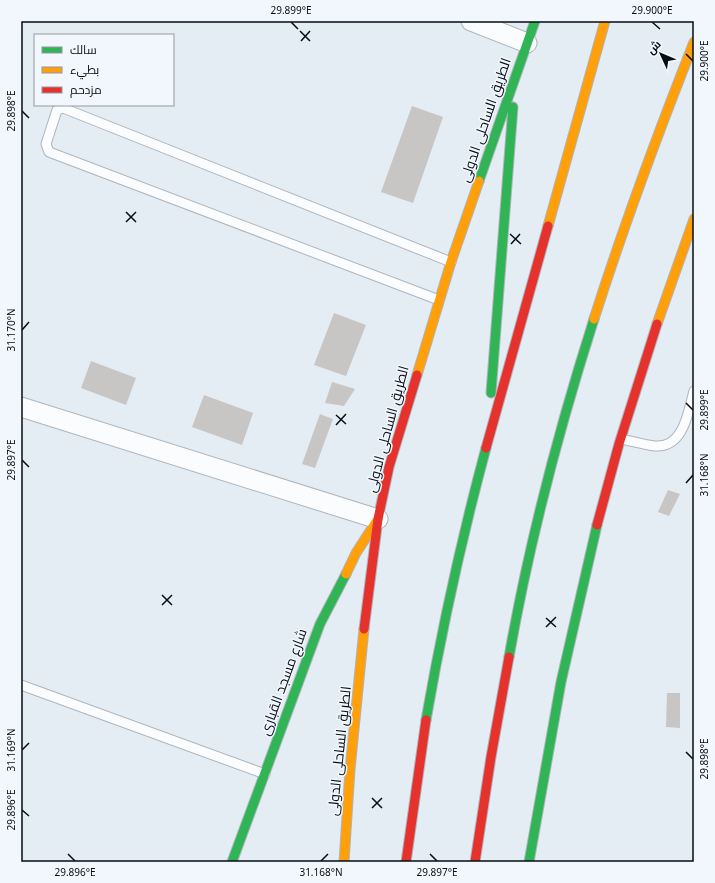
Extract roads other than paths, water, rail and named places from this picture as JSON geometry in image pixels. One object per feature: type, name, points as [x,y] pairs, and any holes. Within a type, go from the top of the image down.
[{"type":"main road","name":"الطريق الساحلى الدولى","points":[[344,862],[350,770],[378,520],[389,467],[451,262],[535,21]]},
{"type":"main road","points":[[406,862],[422,742],[436,661],[468,514],[487,441],[605,21]]},
{"type":"main road","points":[[475,862],[495,730],[511,640],[552,464],[576,376],[624,225],[653,143],[694,42]]},
{"type":"main road","points":[[487,441],[515,76]]},
{"type":"main road","points":[[529,862],[551,728],[571,631],[636,386],[694,219]]},
{"type":"main road","name":"شارع مسجد القبارى","points":[[232,862],[265,774],[304,662],[320,624],[356,553],[378,520]]},
{"type":"street","points":[[471,21],[527,44]]},
{"type":"street","points":[[21,407],[378,520]]},
{"type":"lane","points":[[439,300],[49,152],[46,144],[57,110],[63,108],[451,262]]},
{"type":"lane","points":[[621,439],[655,446],[664,445],[674,441],[680,434],[684,425],[694,391]]},
{"type":"lane","points":[[21,685],[265,774]]}]
